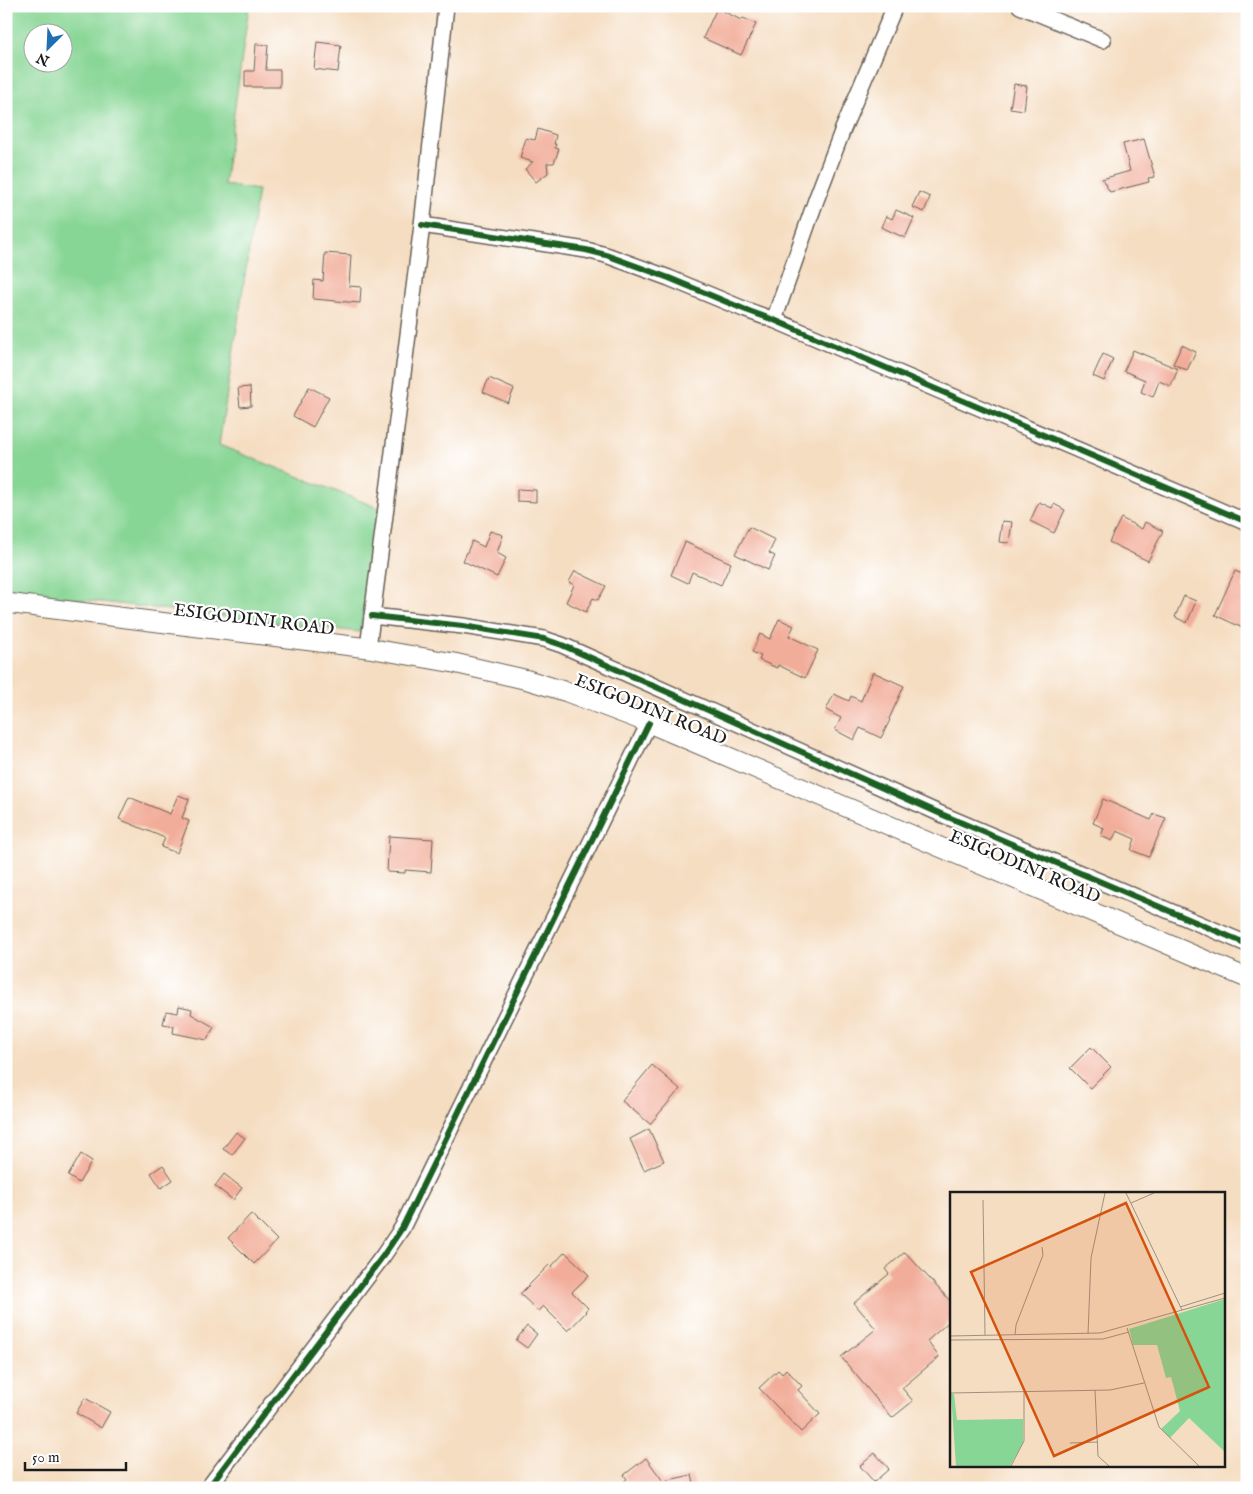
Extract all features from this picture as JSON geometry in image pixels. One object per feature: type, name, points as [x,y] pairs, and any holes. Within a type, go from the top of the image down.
[{"type":"main road","name":"ESIGODINI ROAD","points":[[6,603],[368,648],[454,663],[528,680],[567,692],[650,723],[1247,978]]},
{"type":"street","points":[[368,648],[422,225],[446,6]]},
{"type":"street","points":[[774,320],[843,130],[895,6]]},
{"type":"street","points":[[1020,6],[1104,40]]},
{"type":"street","points":[[422,225],[586,250],[606,255],[774,320],[1247,522]]},
{"type":"street","points":[[372,616],[490,630],[544,639],[562,645],[941,814],[1247,944]]},
{"type":"street","points":[[208,1488],[383,1256],[402,1228],[650,723]]},
{"type":"green space","points":[[6,6],[249,6],[224,185],[258,190],[219,445],[381,509],[360,632],[6,591]]},
{"type":"building","points":[[717,8],[741,20],[743,18],[756,24],[741,55],[703,38]]},
{"type":"building","points":[[317,42],[341,45],[338,72],[314,69]]},
{"type":"building","points":[[256,44],[268,45],[266,70],[280,70],[280,87],[245,87],[245,71],[254,71]]},
{"type":"building","points":[[1014,84],[1027,86],[1024,110],[1010,108]]},
{"type":"building","points":[[538,129],[556,135],[554,144],[556,144],[555,148],[559,149],[554,163],[547,163],[548,173],[536,182],[525,169],[533,162],[520,158],[526,138],[535,140]]},
{"type":"building","points":[[1144,139],[1155,177],[1148,178],[1149,182],[1110,192],[1102,179],[1130,171],[1123,144]]},
{"type":"building","points":[[919,192],[930,197],[924,212],[912,207]]},
{"type":"building","points":[[896,210],[914,218],[905,238],[881,227],[886,216],[892,219]]},
{"type":"building","points":[[325,253],[351,255],[349,286],[361,287],[360,303],[313,299],[314,280],[323,281]]},
{"type":"building","points":[[1182,345],[1196,352],[1187,370],[1173,364]]},
{"type":"building","points":[[1133,350],[1178,369],[1171,386],[1159,381],[1153,397],[1141,392],[1145,380],[1124,371]]},
{"type":"building","points":[[1103,354],[1113,359],[1104,381],[1093,376]]},
{"type":"building","points":[[489,378],[514,389],[508,403],[483,392]]},
{"type":"building","points":[[250,387],[251,406],[240,407],[238,388]]},
{"type":"building","points":[[309,387],[329,397],[313,427],[293,416]]},
{"type":"building","points":[[517,489],[536,490],[536,502],[517,501]]},
{"type":"building","points":[[1039,502],[1052,508],[1054,504],[1065,510],[1054,533],[1030,521]]},
{"type":"building","points":[[1121,518],[1142,529],[1145,522],[1163,531],[1148,561],[1109,542]]},
{"type":"building","points":[[1002,521],[1012,522],[1009,543],[999,542]]},
{"type":"building","points":[[749,527],[775,540],[769,553],[775,556],[768,570],[735,554]]},
{"type":"building","points":[[490,531],[503,535],[497,553],[506,558],[497,577],[463,561],[472,541],[484,547]]},
{"type":"building","points":[[685,542],[731,563],[721,585],[692,572],[688,583],[671,575]]},
{"type":"building","points":[[575,571],[606,586],[598,600],[593,598],[586,612],[566,602],[574,585],[569,582]]},
{"type":"building","points":[[1235,571],[1247,576],[1242,589],[1247,591],[1247,630],[1215,615]]},
{"type":"building","points":[[1184,596],[1196,601],[1187,623],[1175,617]]},
{"type":"building","points":[[779,619],[794,626],[789,636],[818,650],[805,678],[778,665],[777,668],[759,660],[761,656],[752,652],[760,634],[770,639]]},
{"type":"building","points":[[873,672],[904,686],[881,738],[860,728],[854,740],[835,730],[841,718],[826,710],[834,694],[849,701],[851,696],[861,701]]},
{"type":"building","points":[[178,795],[189,799],[182,818],[189,821],[177,853],[161,847],[165,838],[119,819],[129,797],[170,814]]},
{"type":"building","points":[[1103,799],[1151,820],[1154,814],[1166,818],[1149,857],[1131,850],[1135,839],[1117,831],[1112,841],[1101,836],[1104,828],[1093,823]]},
{"type":"building","points":[[389,836],[433,839],[431,872],[405,870],[405,873],[387,872]]},
{"type":"building","points":[[179,1006],[192,1009],[191,1014],[214,1027],[207,1040],[173,1033],[174,1026],[163,1024],[166,1011],[178,1013]]},
{"type":"building","points":[[1091,1047],[1111,1067],[1090,1088],[1070,1068]]},
{"type":"building","points":[[652,1065],[680,1089],[650,1124],[622,1101]]},
{"type":"building","points":[[649,1129],[664,1161],[644,1170],[630,1139]]},
{"type":"building","points":[[236,1132],[245,1138],[232,1155],[223,1149]]},
{"type":"building","points":[[81,1154],[92,1161],[79,1183],[68,1176]]},
{"type":"building","points":[[163,1165],[173,1180],[161,1188],[151,1173]]},
{"type":"building","points":[[224,1174],[242,1188],[233,1200],[215,1186]]},
{"type":"building","points":[[251,1214],[277,1240],[254,1264],[228,1238]]},
{"type":"building","points":[[565,1252],[589,1275],[572,1292],[588,1308],[568,1331],[543,1306],[538,1311],[520,1294]]},
{"type":"building","points":[[905,1252],[950,1301],[950,1321],[927,1341],[939,1357],[902,1388],[913,1401],[892,1418],[841,1357],[876,1329],[854,1303],[889,1274],[885,1269]]},
{"type":"building","points":[[527,1326],[537,1334],[527,1348],[516,1340]]},
{"type":"building","points":[[786,1369],[802,1386],[798,1390],[820,1414],[801,1432],[759,1388],[778,1370],[782,1374]]},
{"type":"building","points":[[85,1398],[110,1412],[101,1428],[76,1413]]},
{"type":"building","points":[[875,1453],[889,1469],[874,1482],[860,1466]]},
{"type":"building","points":[[646,1458],[663,1481],[692,1475],[695,1488],[616,1488],[627,1479],[624,1475]]},
{"type":"cycle path","points":[[422,225],[586,250],[606,255],[774,320],[1247,522]]},
{"type":"cycle path","points":[[372,616],[463,626],[544,639],[562,645],[941,814],[1247,944]]},
{"type":"cycle path","points":[[208,1488],[383,1256],[402,1228],[649,723]]}]
